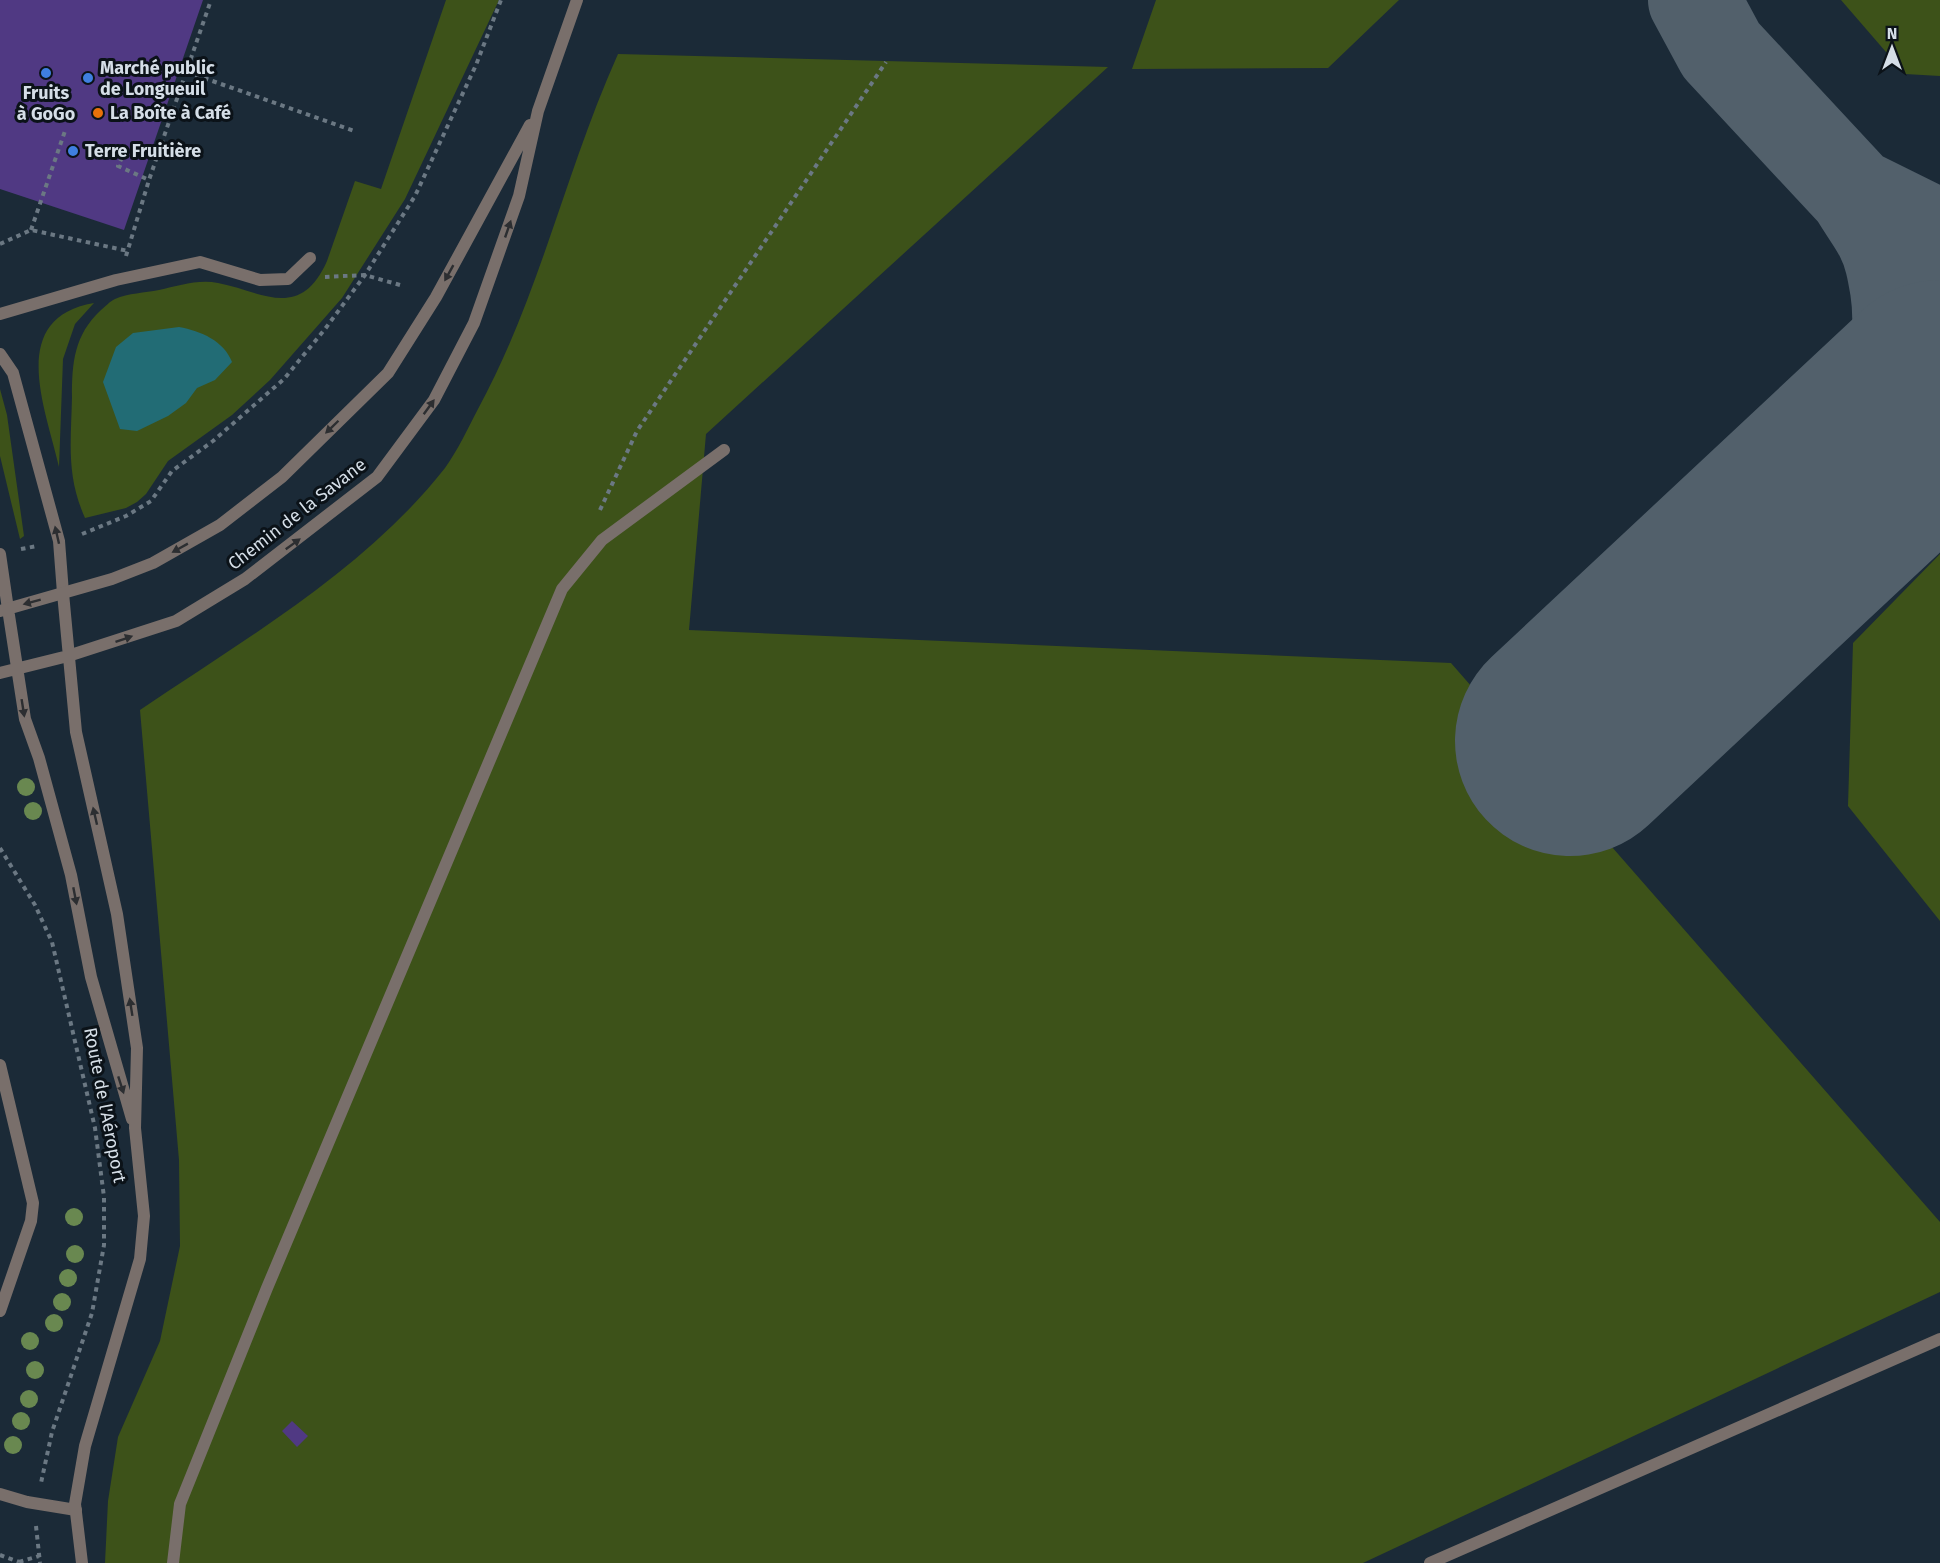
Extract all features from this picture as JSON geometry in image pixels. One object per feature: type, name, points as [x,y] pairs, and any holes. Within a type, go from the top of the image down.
[{"type":"street","name":"Chemin de la Savane","points":[[0,673],[68,656],[176,621],[246,579],[377,477],[434,400],[474,323],[519,196],[537,111],[577,0]]},
{"type":"street","name":"Chemin de la Savane","points":[[4,610],[112,579],[153,563],[220,525],[282,477],[388,374],[436,297],[537,111]]},
{"type":"street","points":[[0,314],[116,280],[200,262],[260,280],[288,279],[310,258]]},
{"type":"street","name":"Route de l'Aéroport","points":[[0,354],[14,374],[59,541],[76,732],[117,914],[137,1048],[135,1128],[144,1216],[140,1259],[85,1446],[76,1510],[82,1563]]},
{"type":"street","points":[[173,1563],[180,1504],[267,1288],[562,589],[602,540],[724,450]]},
{"type":"street","name":"Route de l'Aéroport","points":[[0,554],[4,610],[25,719],[39,758],[71,875],[91,977],[135,1128]]},
{"type":"street","points":[[0,1065],[33,1203],[31,1221],[0,1311]]},
{"type":"street","points":[[1430,1563],[1940,1339]]},
{"type":"street","points":[[0,1494],[27,1503],[76,1510]]},
{"type":"path","points":[[125,261],[149,180],[211,0]]},
{"type":"path","points":[[85,533],[151,501],[172,471],[213,441],[284,379],[365,274],[415,196],[476,66],[501,0]]},
{"type":"path","points":[[597,516],[637,431],[886,62]]},
{"type":"path","points":[[187,72],[354,131]]},
{"type":"path","points":[[31,231],[66,128]]},
{"type":"path","points":[[126,148],[118,166],[149,180]]},
{"type":"path","points":[[0,244],[31,231],[128,251]]},
{"type":"path","points":[[288,279],[365,274],[400,285]]},
{"type":"path","name":"Route de l'Aéroport","points":[[0,848],[35,905],[52,942],[94,1128],[104,1197],[104,1245],[92,1313],[52,1432],[41,1483]]},
{"type":"path","points":[[35,1529],[40,1563]]},
{"type":"path","points":[[0,1555],[19,1563],[39,1556]]},
{"type":"shaded area","points":[[446,0],[499,0],[405,199],[342,298],[270,380],[232,415],[168,461],[146,494],[137,502],[126,508],[85,518],[72,473],[71,444],[74,361],[85,329],[101,310],[115,299],[188,284],[218,283],[278,298],[292,297],[305,291],[316,280],[327,261],[355,181],[381,189]]},
{"type":"shaded area","points":[[1156,0],[1399,0],[1328,68],[1132,69]]},
{"type":"shaded area","points":[[1841,0],[1940,0],[1940,76],[1905,74]]},
{"type":"shaded area","points":[[618,54],[1108,67],[706,434],[689,630],[1451,663],[1940,1222],[1940,1292],[1363,1563],[105,1563],[108,1501],[118,1437],[160,1341],[180,1246],[179,1160],[140,710],[262,629],[341,570],[413,505],[445,468],[478,409],[518,323]]},
{"type":"shaded area","points":[[94,303],[75,324],[63,359],[59,467],[41,394],[39,369],[41,346],[50,327],[67,312]]},
{"type":"shaded area","points":[[179,327],[211,338],[223,348],[232,362],[215,380],[197,388],[186,403],[168,416],[137,431],[120,429],[103,382],[116,347],[133,333]]},
{"type":"shaded area","points":[[0,389],[7,415],[24,536],[20,539],[0,456]]},
{"type":"shaded area","points":[[1940,554],[1940,921],[1848,806],[1853,643]]},
{"type":"building","name":"Marché public de Longueuil","points":[[0,0],[203,0],[124,230],[0,189]]},
{"type":"building","points":[[292,1421],[308,1436],[297,1447],[282,1431]]},
{"type":"taxiway","points":[[1694,0],[1721,50],[1855,194],[1940,236]]},
{"type":"taxiway","points":[[1848,480],[1887,388],[1897,341],[1898,316],[1895,282],[1887,249],[1855,194]]},
{"type":"runway","points":[[1570,741],[1940,395]]},
{"type":"place","name":"Fruits à GoGo","points":[[46,73]]},
{"type":"place","name":"Marché public de Longueuil","points":[[88,78]]},
{"type":"place","name":"La Boîte à Café","points":[[98,113]]},
{"type":"place","name":"Terre Fruitière","points":[[73,151]]}]
